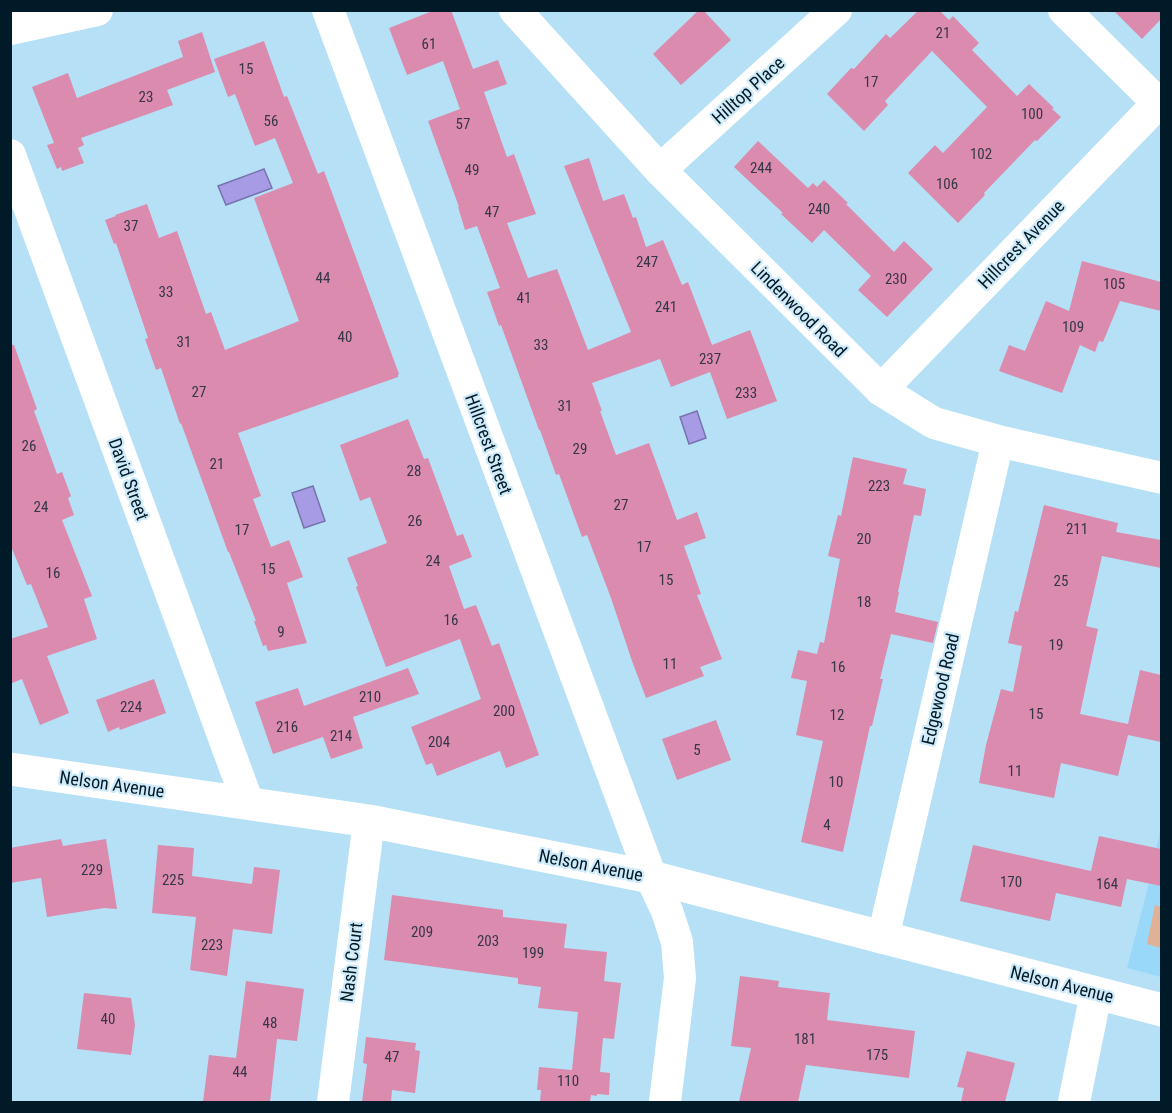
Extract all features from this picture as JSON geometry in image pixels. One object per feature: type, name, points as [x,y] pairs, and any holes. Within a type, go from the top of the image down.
[{"type":"street","points":[[10,29],[97,10]]},
{"type":"street","name":"Hillcrest Street","points":[[328,10],[677,942],[680,978],[665,1102]]},
{"type":"street","name":"Lindenwood Road","points":[[515,10],[660,170],[881,390],[934,423],[998,441],[1161,478]]},
{"type":"street","name":"Hilltop Place","points":[[660,170],[836,10]]},
{"type":"street","points":[[1064,10],[1159,101]]},
{"type":"street","name":"Hillcrest Avenue","points":[[881,390],[1159,101]]},
{"type":"street","name":"David Street","points":[[10,155],[248,803]]},
{"type":"street","name":"Edgewood Road","points":[[883,938],[998,441]]},
{"type":"street","name":"Nelson Avenue","points":[[10,770],[369,821],[651,877],[1161,1010]]},
{"type":"street","name":"Nash Court","points":[[333,1102],[369,821]]},
{"type":"street","points":[[1074,1102],[1096,993]]},
{"type":"shaded area","points":[[264,169],[272,188],[226,205],[218,186]]},
{"type":"shaded area","points":[[697,411],[706,438],[689,444],[680,417]]},
{"type":"shaded area","points":[[313,486],[325,521],[304,528],[292,493]]},
{"type":"shaded area","points":[[1161,826],[1161,977],[1127,968]]},
{"type":"shaded area","points":[[1155,905],[1161,907],[1161,948],[1147,944]]},
{"type":"building","points":[[435,10],[451,10],[473,69],[498,60],[507,84],[484,92],[507,157],[514,154],[536,214],[507,223],[528,278],[557,269],[588,350],[631,332],[564,166],[589,158],[603,201],[624,194],[633,218],[636,217],[646,247],[663,240],[682,285],[688,282],[712,345],[750,330],[777,401],[727,419],[710,372],[671,387],[660,359],[592,383],[616,455],[649,443],[677,520],[697,512],[706,538],[684,546],[701,594],[697,595],[722,659],[700,667],[704,676],[646,698],[587,535],[582,537],[559,474],[556,475],[501,325],[499,326],[487,292],[500,288],[477,226],[465,230],[428,121],[460,109],[443,61],[407,75],[389,28]]},
{"type":"building","points":[[699,10],[703,10],[731,40],[681,85],[653,54]]},
{"type":"building","points":[[919,10],[939,10],[949,20],[953,16],[979,43],[972,50],[1017,96],[1029,84],[1061,117],[1037,141],[1035,140],[958,223],[908,173],[935,145],[943,153],[987,107],[932,51],[885,101],[888,105],[864,131],[827,94],[886,34],[890,38]]},
{"type":"building","points":[[1113,10],[1161,10],[1161,19],[1142,39]]},
{"type":"building","points":[[202,32],[215,72],[167,90],[173,105],[81,138],[84,145],[78,148],[84,163],[62,171],[61,167],[57,169],[47,145],[54,143],[32,87],[68,73],[77,98],[183,57],[178,41]]},
{"type":"building","points":[[264,41],[284,97],[287,96],[318,174],[324,171],[399,374],[398,377],[238,433],[261,496],[253,499],[271,547],[289,540],[303,577],[287,583],[307,643],[268,651],[266,645],[263,646],[254,621],[256,621],[228,552],[161,368],[156,370],[145,339],[148,338],[116,243],[114,244],[105,220],[147,204],[159,238],[177,231],[206,314],[211,312],[225,350],[299,321],[254,198],[293,183],[275,138],[255,146],[235,94],[228,97],[214,59]]},
{"type":"building","points":[[758,141],[808,188],[813,183],[817,187],[824,180],[894,252],[904,241],[933,269],[887,317],[858,290],[871,276],[824,230],[812,243],[734,167]]},
{"type":"building","points":[[1082,261],[1161,282],[1161,311],[1120,301],[1103,342],[1099,341],[1095,352],[1080,345],[1062,393],[999,371],[1009,345],[1025,351],[1046,301],[1069,311]]},
{"type":"building","points":[[10,345],[14,345],[37,409],[34,411],[57,474],[62,472],[71,496],[68,498],[74,515],[62,520],[92,596],[84,599],[97,639],[47,656],[69,713],[40,725],[22,679],[10,684],[10,639],[48,627],[31,584],[27,585],[10,544]]},
{"type":"building","points":[[408,419],[424,459],[428,458],[457,536],[463,534],[472,557],[449,566],[464,609],[476,605],[492,646],[499,643],[539,755],[506,768],[500,751],[437,776],[432,763],[426,765],[411,727],[481,699],[460,639],[386,667],[347,558],[387,543],[370,497],[360,501],[340,445]]},
{"type":"building","points":[[853,457],[907,469],[903,484],[926,489],[921,516],[914,515],[895,612],[938,622],[933,643],[891,634],[880,679],[883,679],[872,726],[870,726],[843,852],[801,842],[823,741],[796,735],[807,681],[791,678],[798,650],[817,654],[820,642],[824,643],[840,559],[828,556],[838,515],[841,516]]},
{"type":"building","points":[[1044,505],[1118,523],[1116,532],[1161,540],[1161,568],[1102,556],[1086,626],[1098,629],[1080,714],[1128,724],[1140,670],[1161,675],[1161,742],[1128,735],[1118,776],[1061,763],[1054,798],[979,783],[986,745],[1001,689],[1013,692],[1022,646],[1008,643],[1015,611],[1018,612]]},
{"type":"building","points":[[408,668],[419,694],[353,717],[363,748],[331,759],[323,737],[273,754],[255,702],[298,688],[304,706]]},
{"type":"building","points":[[154,679],[166,713],[120,730],[119,727],[108,732],[96,700]]},
{"type":"building","points":[[716,720],[731,760],[677,780],[662,739]]},
{"type":"building","points":[[1099,836],[1161,849],[1161,886],[1127,879],[1121,907],[1056,893],[1050,921],[960,901],[973,845],[1091,871]]},
{"type":"building","points":[[61,839],[63,846],[106,839],[117,909],[104,908],[47,917],[41,878],[10,883],[10,848]]},
{"type":"building","points":[[158,845],[194,848],[192,876],[252,884],[254,867],[280,870],[272,934],[233,929],[227,976],[190,970],[196,917],[152,913]]},
{"type":"building","points":[[392,895],[503,910],[503,917],[567,924],[564,948],[607,952],[604,981],[621,983],[614,1039],[603,1038],[600,1072],[610,1073],[609,1095],[591,1095],[590,1102],[540,1102],[541,1090],[537,1090],[539,1067],[572,1070],[578,1012],[538,1008],[541,987],[518,984],[518,978],[384,960]]},
{"type":"building","points":[[740,976],[779,981],[778,987],[830,993],[827,1020],[915,1031],[909,1078],[806,1065],[798,1102],[739,1102],[751,1048],[731,1046]]},
{"type":"building","points":[[246,981],[304,989],[297,1041],[277,1039],[270,1102],[203,1102],[209,1055],[236,1058]]},
{"type":"building","points":[[84,993],[131,998],[135,1025],[131,1055],[77,1049]]},
{"type":"building","points":[[366,1037],[416,1043],[415,1050],[420,1051],[415,1093],[392,1090],[391,1102],[362,1102],[367,1064],[363,1063]]},
{"type":"building","points":[[967,1051],[1015,1063],[1005,1102],[961,1102],[964,1088],[957,1087]]}]
